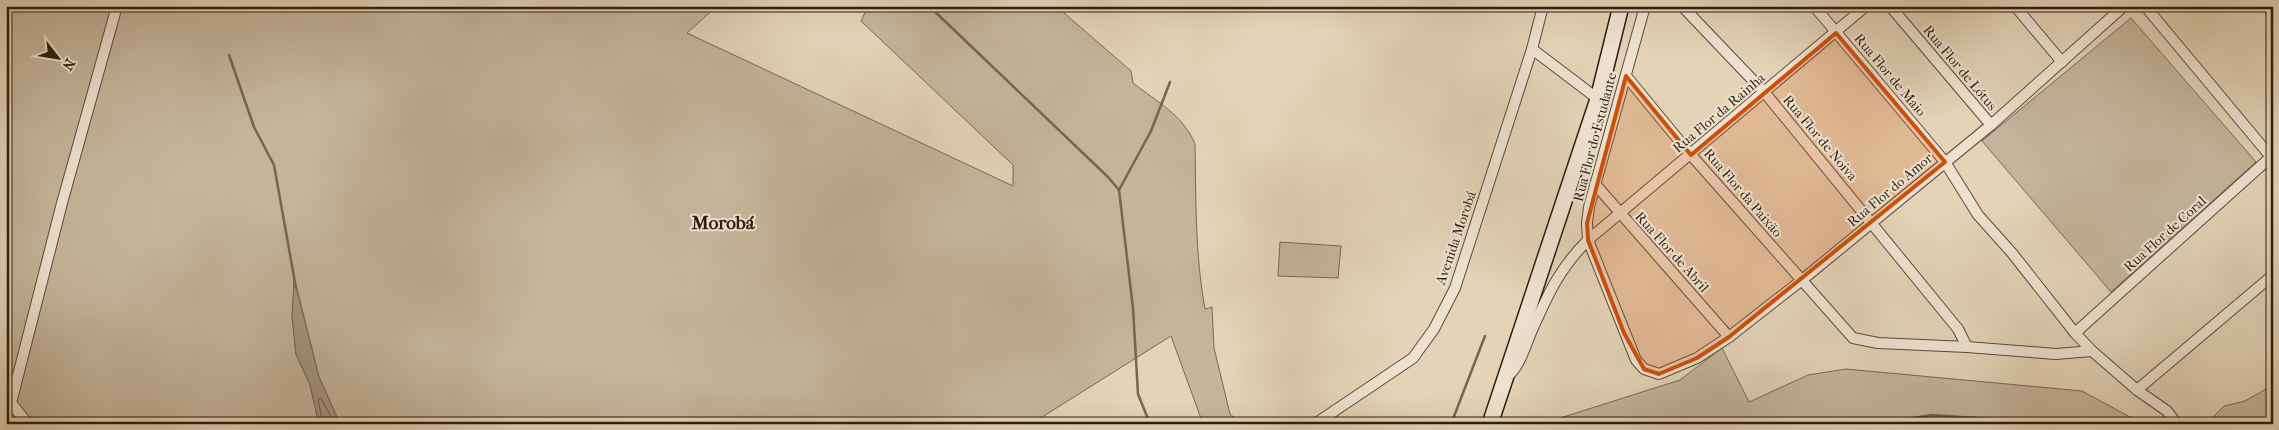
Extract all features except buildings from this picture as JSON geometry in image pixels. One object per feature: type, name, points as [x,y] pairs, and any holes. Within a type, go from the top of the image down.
[{"type":"main road","points":[[1490,424],[1598,100],[1621,6]]},
{"type":"street","points":[[28,424],[9,405],[62,203],[117,6]]},
{"type":"street","name":"Avenida Morobá","points":[[1315,424],[1413,358],[1434,329],[1455,288],[1532,48],[1543,6]]},
{"type":"street","name":"Rua Flor do Estudante","points":[[1645,6],[1595,184],[1587,223],[1588,240],[1636,360],[1644,369],[1659,374]]},
{"type":"street","name":"Rua Flor de Noiva","points":[[1682,6],[1765,93],[1958,329],[1967,347]]},
{"type":"street","name":"Rua Flor de Maio","points":[[1814,6],[1945,162],[1978,215],[2012,253],[2075,332],[2092,351],[2137,390],[2167,411],[2177,424]]},
{"type":"street","name":"Rua Flor da Rainha","points":[[1505,378],[1513,372],[1522,356],[1551,288],[1562,268],[1588,240],[1765,93],[1866,6]]},
{"type":"street","name":"Rua Flor de Lótus","points":[[1890,6],[1991,125]]},
{"type":"street","points":[[2015,6],[2062,62]]},
{"type":"street","name":"Rua Flor do Amor","points":[[1659,374],[1697,358],[1729,337],[1873,224],[1991,125],[2124,6]]},
{"type":"street","points":[[2145,6],[2272,156]]},
{"type":"street","points":[[2267,6],[2273,13]]},
{"type":"street","points":[[1532,48],[1598,100]]},
{"type":"street","name":"Rua Flor da Paixão","points":[[1626,76],[1691,154],[1853,338],[1878,344],[1967,347],[2056,354],[2092,351]]},
{"type":"street","name":"Rua Flor de Coral","points":[[2075,332],[2272,156]]},
{"type":"street","name":"Rua Flor de Abril","points":[[1595,184],[1729,337]]},
{"type":"street","points":[[2137,390],[2273,274]]},
{"type":"highlighted area","points":[[1836,33],[1945,162],[1729,337],[1697,358],[1659,374],[1644,369],[1624,333],[1588,240],[1587,223],[1626,76],[1691,155]]},
{"type":"shaded area","points":[[6,6],[717,6],[687,33],[1013,186],[1013,165],[861,21],[868,6],[1056,6],[1131,71],[1133,83],[1176,117],[1184,125],[1195,144],[1198,248],[1205,309],[1212,307],[1214,348],[1230,414],[1242,424],[1203,424],[1171,336],[1031,424],[340,424],[319,377],[295,281],[292,316],[296,354],[310,385],[319,424],[6,424]]},
{"type":"shaded area","points":[[2131,18],[2256,162],[2111,292],[1982,141]]},
{"type":"shaded area","points":[[1280,242],[1341,246],[1338,278],[1278,276]]},
{"type":"shaded area","points":[[1722,348],[1749,402],[1808,375],[1846,369],[2082,391],[2143,424],[1556,424],[1554,420],[1680,380]]},
{"type":"shaded area","points":[[2273,385],[2273,424],[2211,424],[2211,419],[2224,406],[2245,401]]},
{"type":"water","points":[[294,279],[319,377],[340,424],[319,424],[310,385],[296,354],[292,316]]},
{"type":"waterway","points":[[929,6],[1108,177],[1119,190],[1133,308],[1138,394],[1150,424]]},
{"type":"waterway","points":[[229,55],[254,127],[274,165],[296,288]]},
{"type":"waterway","points":[[1119,190],[1151,131],[1170,82]]},
{"type":"waterway","points":[[1451,424],[1485,336]]},
{"type":"waterway","points":[[1899,424],[1913,418],[1932,415],[2065,424]]},
{"type":"district","name":"Morobá","points":[[723,223]]}]
